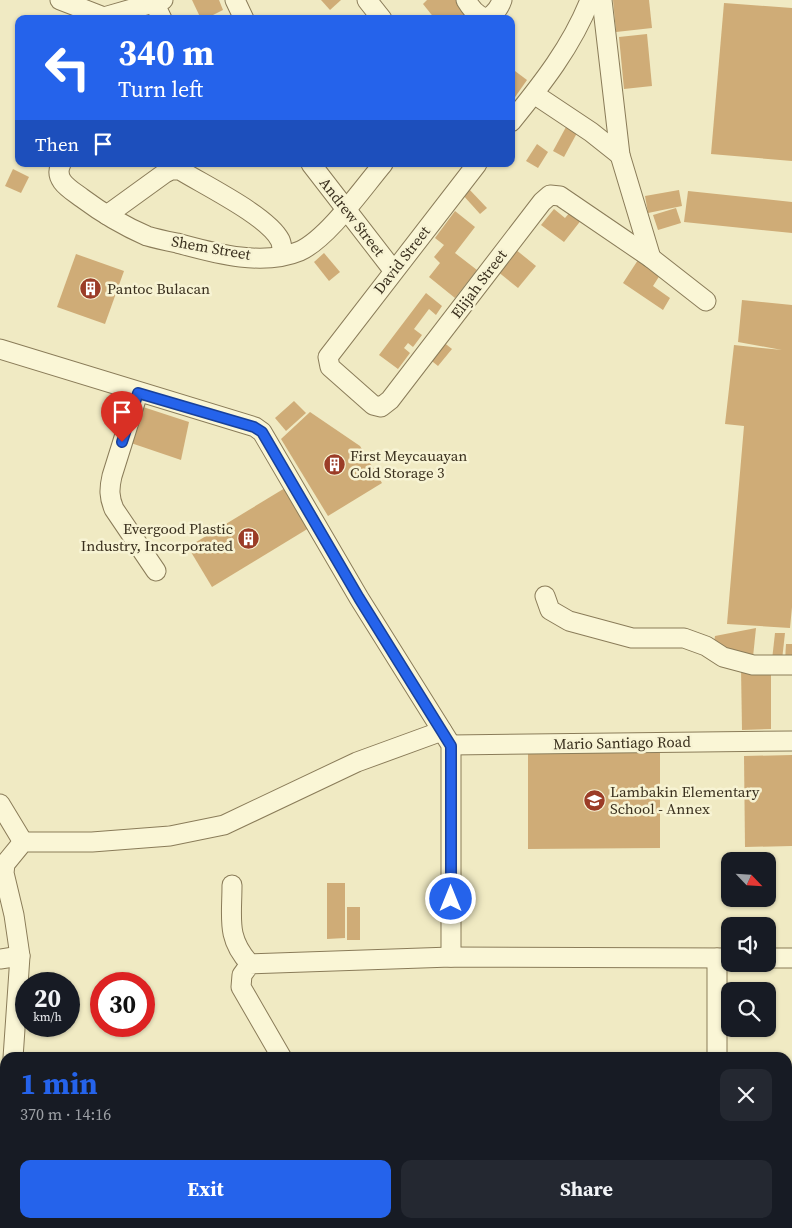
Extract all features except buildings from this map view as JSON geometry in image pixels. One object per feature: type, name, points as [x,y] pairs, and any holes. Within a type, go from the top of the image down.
[{"type":"street","points":[[60,0],[99,15]]},
{"type":"street","points":[[235,0],[242,15]]},
{"type":"street","points":[[367,0],[379,15]]},
{"type":"street","points":[[466,0],[478,15]]},
{"type":"street","points":[[493,15],[502,0]]},
{"type":"street","points":[[515,117],[534,94],[576,32],[590,0]]},
{"type":"street","points":[[602,0],[620,155],[651,258]]},
{"type":"street","points":[[114,15],[158,6]]},
{"type":"street","points":[[534,94],[620,155]]},
{"type":"street","name":"Shem Street","points":[[60,167],[59,178],[67,187],[106,216],[148,236],[206,251],[239,256],[272,257],[298,251],[313,244],[345,210],[381,167]]},
{"type":"street","name":"Andrew Street","points":[[313,167],[393,270]]},
{"type":"street","name":"David Street","points":[[328,357],[393,270],[475,167]]},
{"type":"street","points":[[106,216],[165,173],[171,170],[180,170],[254,215],[271,228],[280,240],[283,255]]},
{"type":"street","name":"Elijah Street","points":[[328,357],[330,367],[373,405],[381,407],[390,400],[542,202],[550,195],[560,196],[651,258],[706,300]]},
{"type":"street","points":[[0,349],[138,393],[254,427],[262,432],[359,598],[447,738],[451,957]]},
{"type":"street","points":[[138,393],[112,476],[109,488],[110,498],[114,509],[156,571]]},
{"type":"street","points":[[545,596],[550,610],[569,620],[632,638],[684,638],[706,646],[723,657],[753,665],[792,665]]},
{"type":"street","name":"Mario Santiago Road","points":[[23,842],[92,842],[170,836],[224,825],[356,762],[447,738],[792,741]]},
{"type":"street","points":[[0,804],[23,842],[5,864],[4,873],[14,915],[20,956],[13,1052]]},
{"type":"street","points":[[232,885],[232,938],[239,952],[250,964],[451,957],[721,958]]},
{"type":"street","points":[[0,960],[20,956]]},
{"type":"street","points":[[776,958],[792,958]]},
{"type":"street","points":[[250,964],[242,976],[241,987],[279,1052]]},
{"type":"street","points":[[716,1052],[723,972]]},
{"type":"place","name":"Pantoc Bulacan","points":[[91,289]]},
{"type":"place","name":"First Meycauayan Cold Storage 3","points":[[334,465]]},
{"type":"place","name":"Evergood Plastic Industry, Incorporated","points":[[249,538]]},
{"type":"place","name":"Lambakin Elementary School - Annex","points":[[594,801]]},
{"type":"route","points":[[122,442],[138,393],[254,427],[262,432],[272,446],[359,598],[451,746],[451,899]]}]
